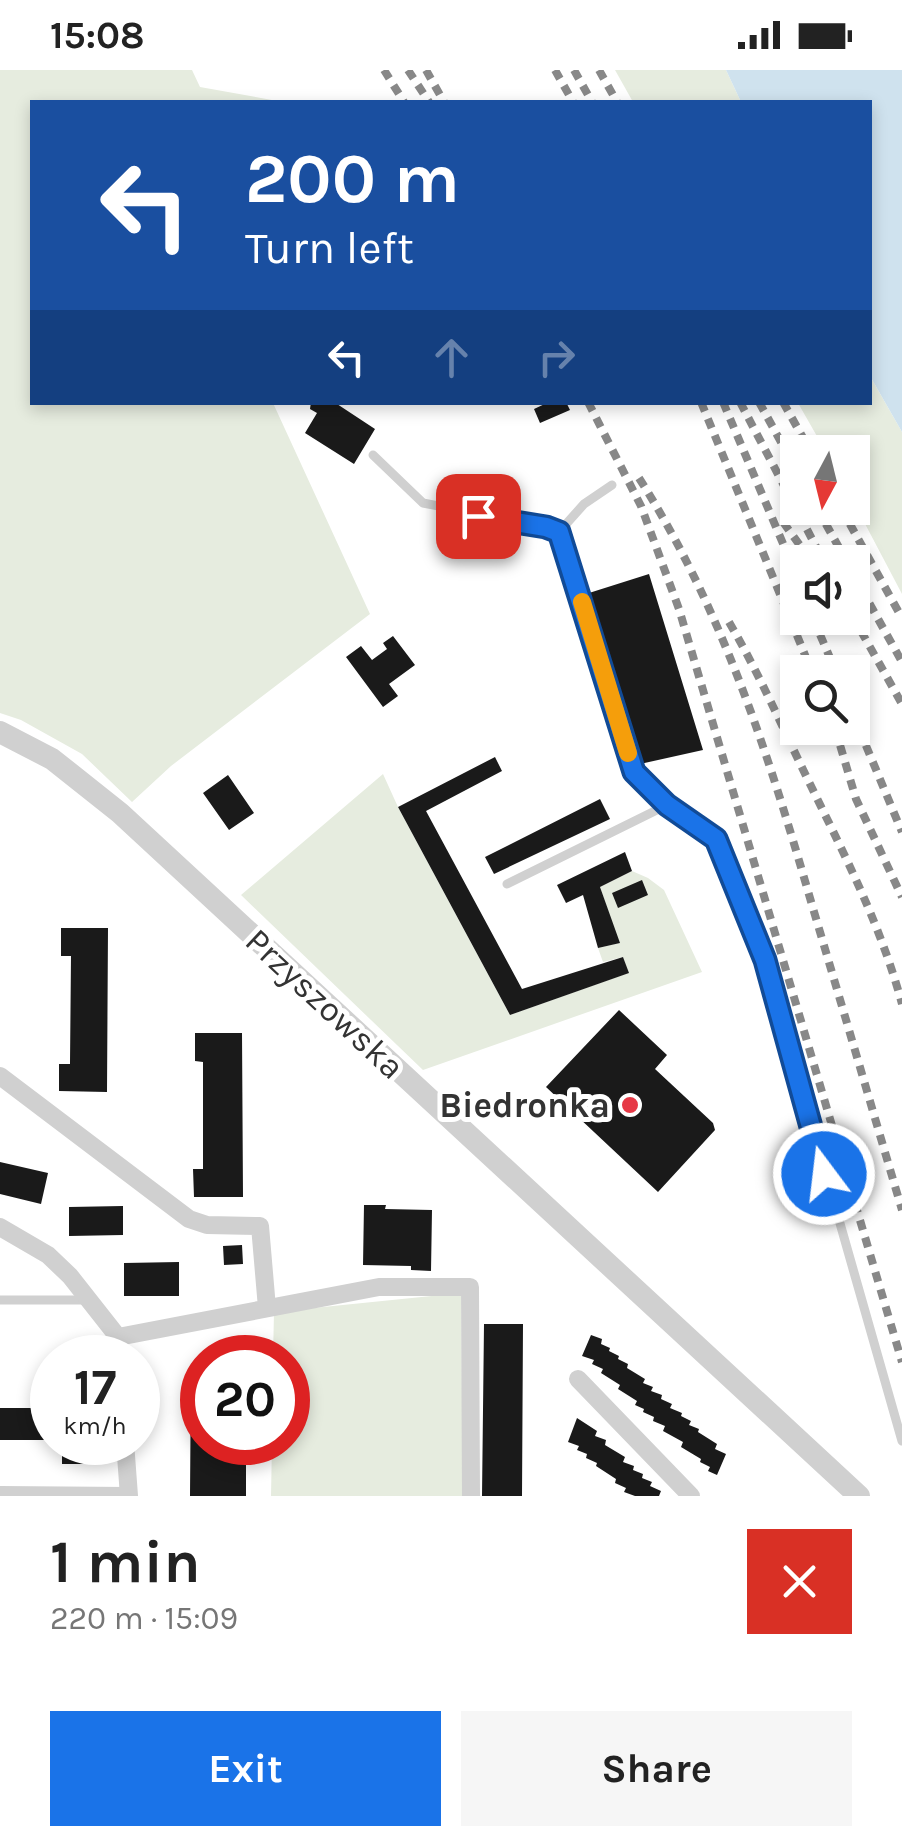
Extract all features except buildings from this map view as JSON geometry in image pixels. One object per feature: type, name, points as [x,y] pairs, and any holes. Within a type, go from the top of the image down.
[{"type":"street","name":"Przyszowska","points":[[0,732],[52,758],[109,804],[858,1496]]},
{"type":"street","points":[[0,1076],[190,1219],[207,1225],[260,1226],[267,1308]]},
{"type":"street","points":[[0,1226],[48,1255],[116,1335]]},
{"type":"street","points":[[128,1335],[379,1287],[470,1287],[471,1496]]},
{"type":"street","points":[[578,1379],[691,1496]]},
{"type":"street","points":[[0,1495],[129,1496],[127,1465]]},
{"type":"lane","points":[[373,455],[423,503],[559,532]]},
{"type":"lane","points":[[559,532],[584,504],[612,485]]},
{"type":"lane","points":[[559,532],[634,772],[667,805],[716,839],[765,960],[902,1441]]},
{"type":"lane","points":[[507,884],[667,805]]},
{"type":"lane","points":[[0,1300],[88,1300]]},
{"type":"shaded area","points":[[0,70],[192,70],[200,87],[272,100],[30,100],[30,405],[274,405],[370,614],[171,766],[132,802],[82,754],[21,720],[0,713]]},
{"type":"shaded area","points":[[615,70],[726,70],[740,100],[632,100]]},
{"type":"shaded area","points":[[872,380],[902,432],[902,594],[866,525],[870,525],[870,435],[816,435],[799,405],[872,405]]},
{"type":"shaded area","points":[[383,774],[510,1015],[628,973],[623,957],[603,962],[598,948],[619,943],[600,887],[632,871],[664,890],[702,972],[423,1070],[241,895]]},
{"type":"shaded area","points":[[461,1293],[463,1496],[271,1496],[272,1465],[310,1465],[310,1335],[273,1335],[274,1312]]},
{"type":"water","points":[[726,70],[902,70],[902,432],[872,380],[872,100],[740,100]]},
{"type":"railway","points":[[384,70],[403,100]]},
{"type":"railway","points":[[408,70],[428,100]]},
{"type":"railway","points":[[426,70],[443,100]]},
{"type":"railway","points":[[555,70],[572,100]]},
{"type":"railway","points":[[574,70],[591,100]]},
{"type":"railway","points":[[599,70],[616,100]]},
{"type":"railway","points":[[590,405],[641,506],[679,609],[902,1362]]},
{"type":"railway","points":[[702,405],[805,655]]},
{"type":"railway","points":[[724,405],[784,545]]},
{"type":"railway","points":[[742,405],[815,545]]},
{"type":"railway","points":[[761,405],[780,440]]},
{"type":"railway","points":[[785,405],[801,435]]},
{"type":"railway","points":[[639,478],[695,579],[761,739],[902,1210]]},
{"type":"railway","points":[[785,525],[800,545]]},
{"type":"railway","points":[[826,525],[838,545]]},
{"type":"railway","points":[[850,525],[902,618]]},
{"type":"railway","points":[[870,604],[902,662]]},
{"type":"railway","points":[[729,622],[862,893],[902,1004]]},
{"type":"railway","points":[[820,635],[829,655]]},
{"type":"railway","points":[[863,635],[902,704]]},
{"type":"railway","points":[[840,745],[856,799],[902,897]]},
{"type":"railway","points":[[866,745],[902,832]]},
{"type":"slow traffic","points":[[582,602],[628,753]]},
{"type":"place","name":"Biedronka","points":[[630,1105]]},
{"type":"route","points":[[478,516],[559,532],[634,772],[667,805],[716,839],[765,960],[824,1174]]}]
